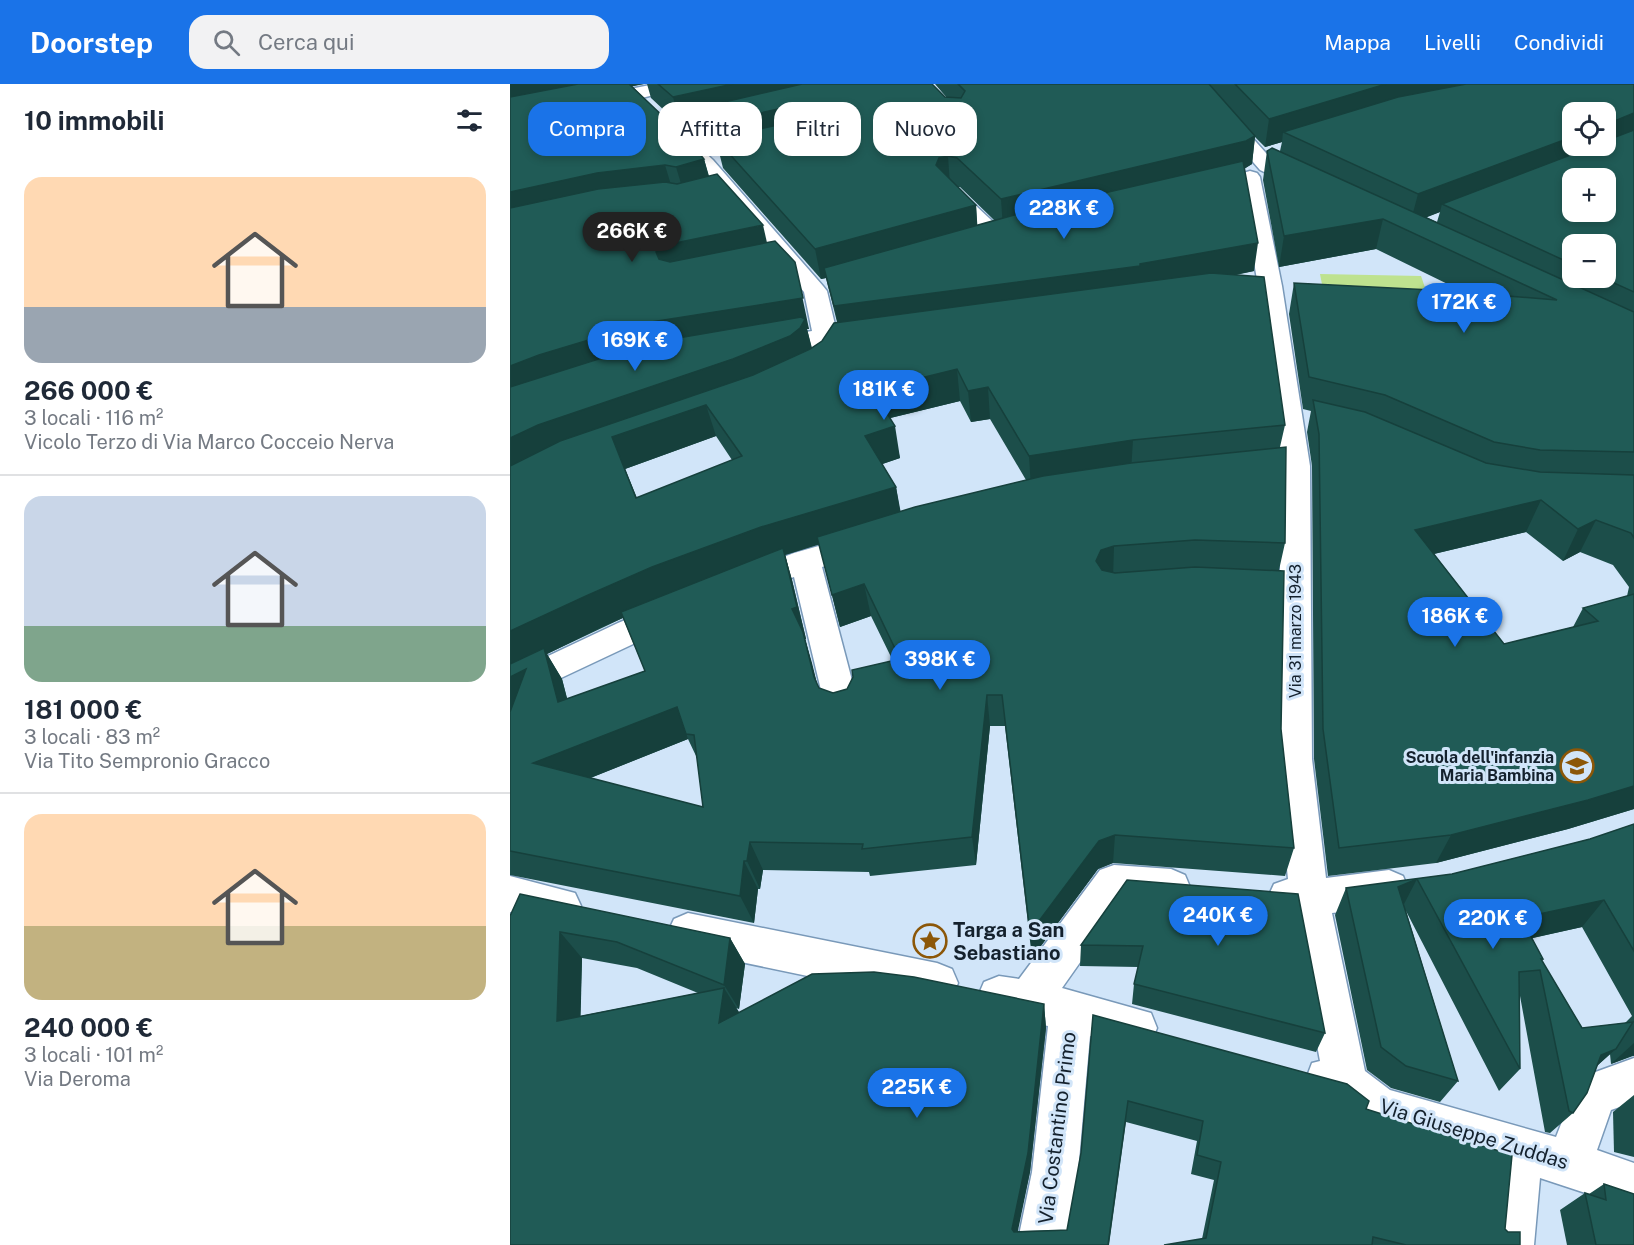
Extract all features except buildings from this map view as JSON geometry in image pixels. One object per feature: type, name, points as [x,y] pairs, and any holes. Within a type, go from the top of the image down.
[{"type":"street","points":[[510,119],[575,100],[634,95],[675,84]]},
{"type":"street","points":[[1194,84],[1257,167],[1317,190]]},
{"type":"street","points":[[634,95],[671,125],[706,164],[777,263],[824,288],[828,346],[826,356],[807,374]]},
{"type":"street","points":[[706,164],[729,158]]},
{"type":"street","name":"Via 31 marzo 1943","points":[[1257,167],[1270,296],[1300,419],[1285,468],[1283,589],[1294,759],[1309,898],[1346,1084]]},
{"type":"street","points":[[706,199],[729,193]]},
{"type":"street","points":[[951,193],[1006,236],[976,244]]},
{"type":"street","points":[[739,349],[811,338],[828,346],[887,338]]},
{"type":"street","points":[[724,593],[805,561],[894,535]]},
{"type":"street","points":[[805,561],[842,707]]},
{"type":"street","points":[[510,689],[629,630],[692,605]]},
{"type":"street","points":[[1028,1001],[1114,882],[1206,890]]},
{"type":"street","points":[[1251,894],[1309,898],[1424,884]]},
{"type":"street","points":[[516,912],[599,914]]},
{"type":"street","points":[[658,926],[1071,1010],[1174,1038]]},
{"type":"street","name":"Via Costantino Primo","points":[[1041,1245],[1055,1172],[1071,1010]]},
{"type":"street","name":"Via Giuseppe Zuddas","points":[[1288,1069],[1346,1084],[1379,1109],[1569,1164],[1634,1186]]},
{"type":"street","points":[[1569,1164],[1595,1094],[1634,1080]]},
{"type":"street","points":[[1510,1245],[1519,1149]]},
{"type":"green space","points":[[1320,274],[1421,276],[1430,302],[1325,300]]},
{"type":"place","name":"Scuola dell'infanzia Maria Bambina","points":[[1577,766]]},
{"type":"place","name":"Targa a San Sebastiano","points":[[930,941]]}]
